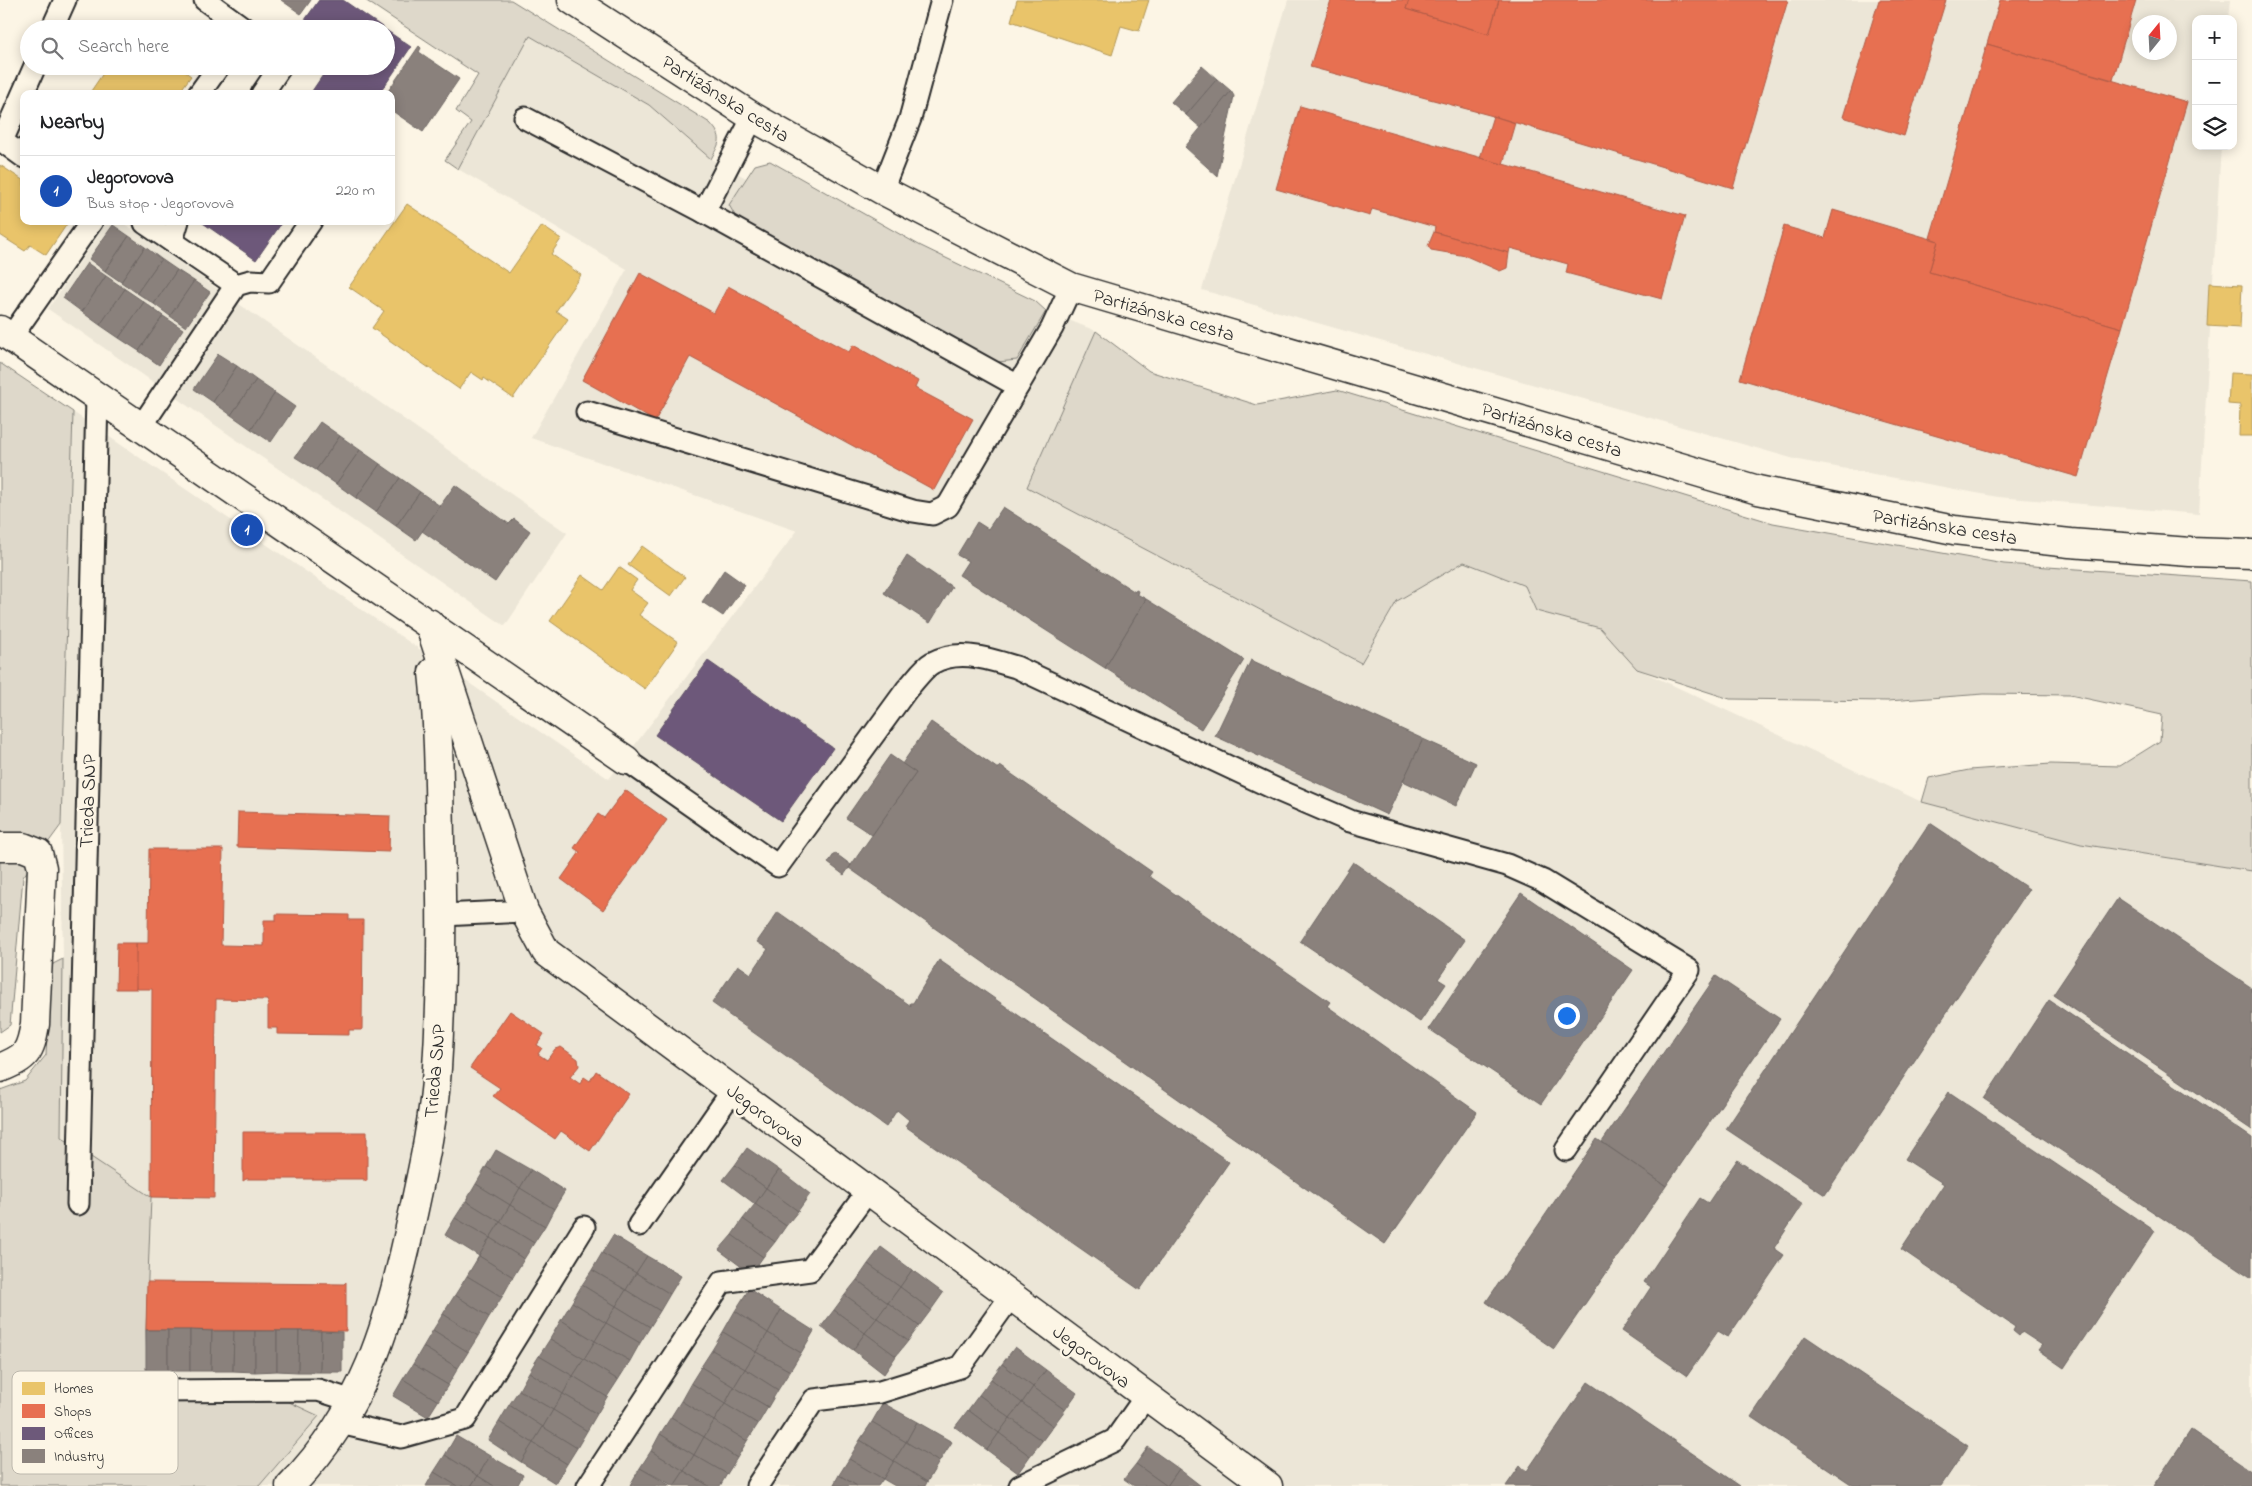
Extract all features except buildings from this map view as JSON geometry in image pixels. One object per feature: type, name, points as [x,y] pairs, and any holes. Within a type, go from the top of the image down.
[{"type":"street","name":"Partizánska cesta","points":[[572,0],[753,117],[882,190],[1072,287],[1758,490],[1954,530],[2070,543],[2252,554]]},
{"type":"street","points":[[5,333],[626,760]]},
{"type":"street","name":"Jegorovova","points":[[428,623],[524,911],[546,952],[1268,1486]]},
{"type":"street","name":"Trieda SNP","points":[[290,1486],[303,1473],[347,1412],[376,1355],[393,1299],[426,1150],[437,1070],[442,915],[437,714],[428,623]]},
{"type":"street","points":[[0,847],[23,847],[38,853],[42,868],[35,1024],[32,1047],[19,1060],[0,1068]]},
{"type":"lane","points":[[56,20],[65,0]]},
{"type":"lane","points":[[205,0],[233,20]]},
{"type":"lane","points":[[882,190],[910,119],[942,0]]},
{"type":"lane","points":[[24,90],[31,75]]},
{"type":"lane","points":[[202,90],[212,75]]},
{"type":"lane","points":[[265,90],[275,75]]},
{"type":"lane","points":[[20,100],[2,141],[20,154]]},
{"type":"lane","points":[[704,212],[753,117]]},
{"type":"lane","points":[[526,118],[704,212],[1018,386]]},
{"type":"lane","points":[[5,333],[89,225]]},
{"type":"lane","points":[[153,225],[175,231],[236,285]]},
{"type":"lane","points":[[141,427],[236,285],[250,281],[269,282],[308,225]]},
{"type":"lane","points":[[587,412],[913,511],[932,514],[948,506],[1052,328],[1072,287]]},
{"type":"lane","name":"Trieda SNP","points":[[78,1204],[97,398]]},
{"type":"lane","points":[[626,760],[778,866],[908,689],[930,664],[954,655],[978,656],[1016,668],[1280,791],[1350,821],[1506,865],[1543,881],[1688,970],[1566,1150]]},
{"type":"lane","points":[[442,915],[524,911]]},
{"type":"lane","points":[[639,1225],[733,1090]]},
{"type":"lane","points":[[588,1486],[722,1282],[810,1270],[868,1191]]},
{"type":"lane","points":[[178,1391],[318,1390],[347,1412],[401,1437],[465,1420],[584,1227]]},
{"type":"lane","points":[[758,1486],[814,1400],[880,1392],[960,1366],[1011,1296]]},
{"type":"lane","points":[[1020,1486],[1115,1440],[1146,1396]]},
{"type":"shaded area","points":[[365,0],[511,0],[710,123],[719,136],[717,148],[711,159],[649,105],[530,36],[458,169],[445,160],[471,122],[456,111],[478,75]]},
{"type":"shaded area","points":[[1288,0],[2230,0],[2228,15],[2192,15],[2192,150],[2221,150],[2199,514],[1998,497],[1798,460],[1202,290]]},
{"type":"shaded area","points":[[530,36],[649,105],[711,159],[746,178],[729,205],[737,219],[998,362],[1017,360],[1046,311],[1096,331],[1027,487],[1361,663],[1397,601],[1464,562],[1525,586],[1536,611],[1600,628],[1638,669],[1922,802],[2081,844],[2252,871],[2252,1486],[259,1486],[318,1416],[288,1402],[178,1401],[178,1371],[147,1371],[146,1330],[61,1137],[63,959],[61,825],[73,412],[609,779],[797,531],[531,438],[627,269],[458,169]]},
{"type":"shaded area","points":[[770,161],[919,245],[1035,301],[1046,311],[1017,360],[998,362],[737,219],[729,205],[755,165]]},
{"type":"shaded area","points":[[105,225],[126,225],[567,533],[505,626],[48,309]]},
{"type":"shaded area","points":[[1096,331],[1149,371],[1257,405],[1337,390],[1773,523],[2004,564],[2252,581],[2252,871],[2081,844],[1922,802],[1929,778],[1969,770],[2051,764],[2120,766],[2160,741],[2162,715],[2070,695],[1984,694],[1888,701],[1730,699],[1637,669],[1600,628],[1536,611],[1525,586],[1464,562],[1397,601],[1361,663],[1027,487]]},
{"type":"shaded area","points":[[0,363],[73,412],[61,825],[23,877],[10,1025],[0,1032]]},
{"type":"shaded area","points":[[63,959],[61,1137],[151,1197],[146,1330],[147,1371],[12,1371],[12,1474],[178,1474],[178,1401],[289,1402],[319,1416],[259,1486],[0,1486],[0,1090],[25,1081],[46,1055],[50,972],[53,964]]},
{"type":"place","name":"Jegorovova","points":[[247,530]]}]
